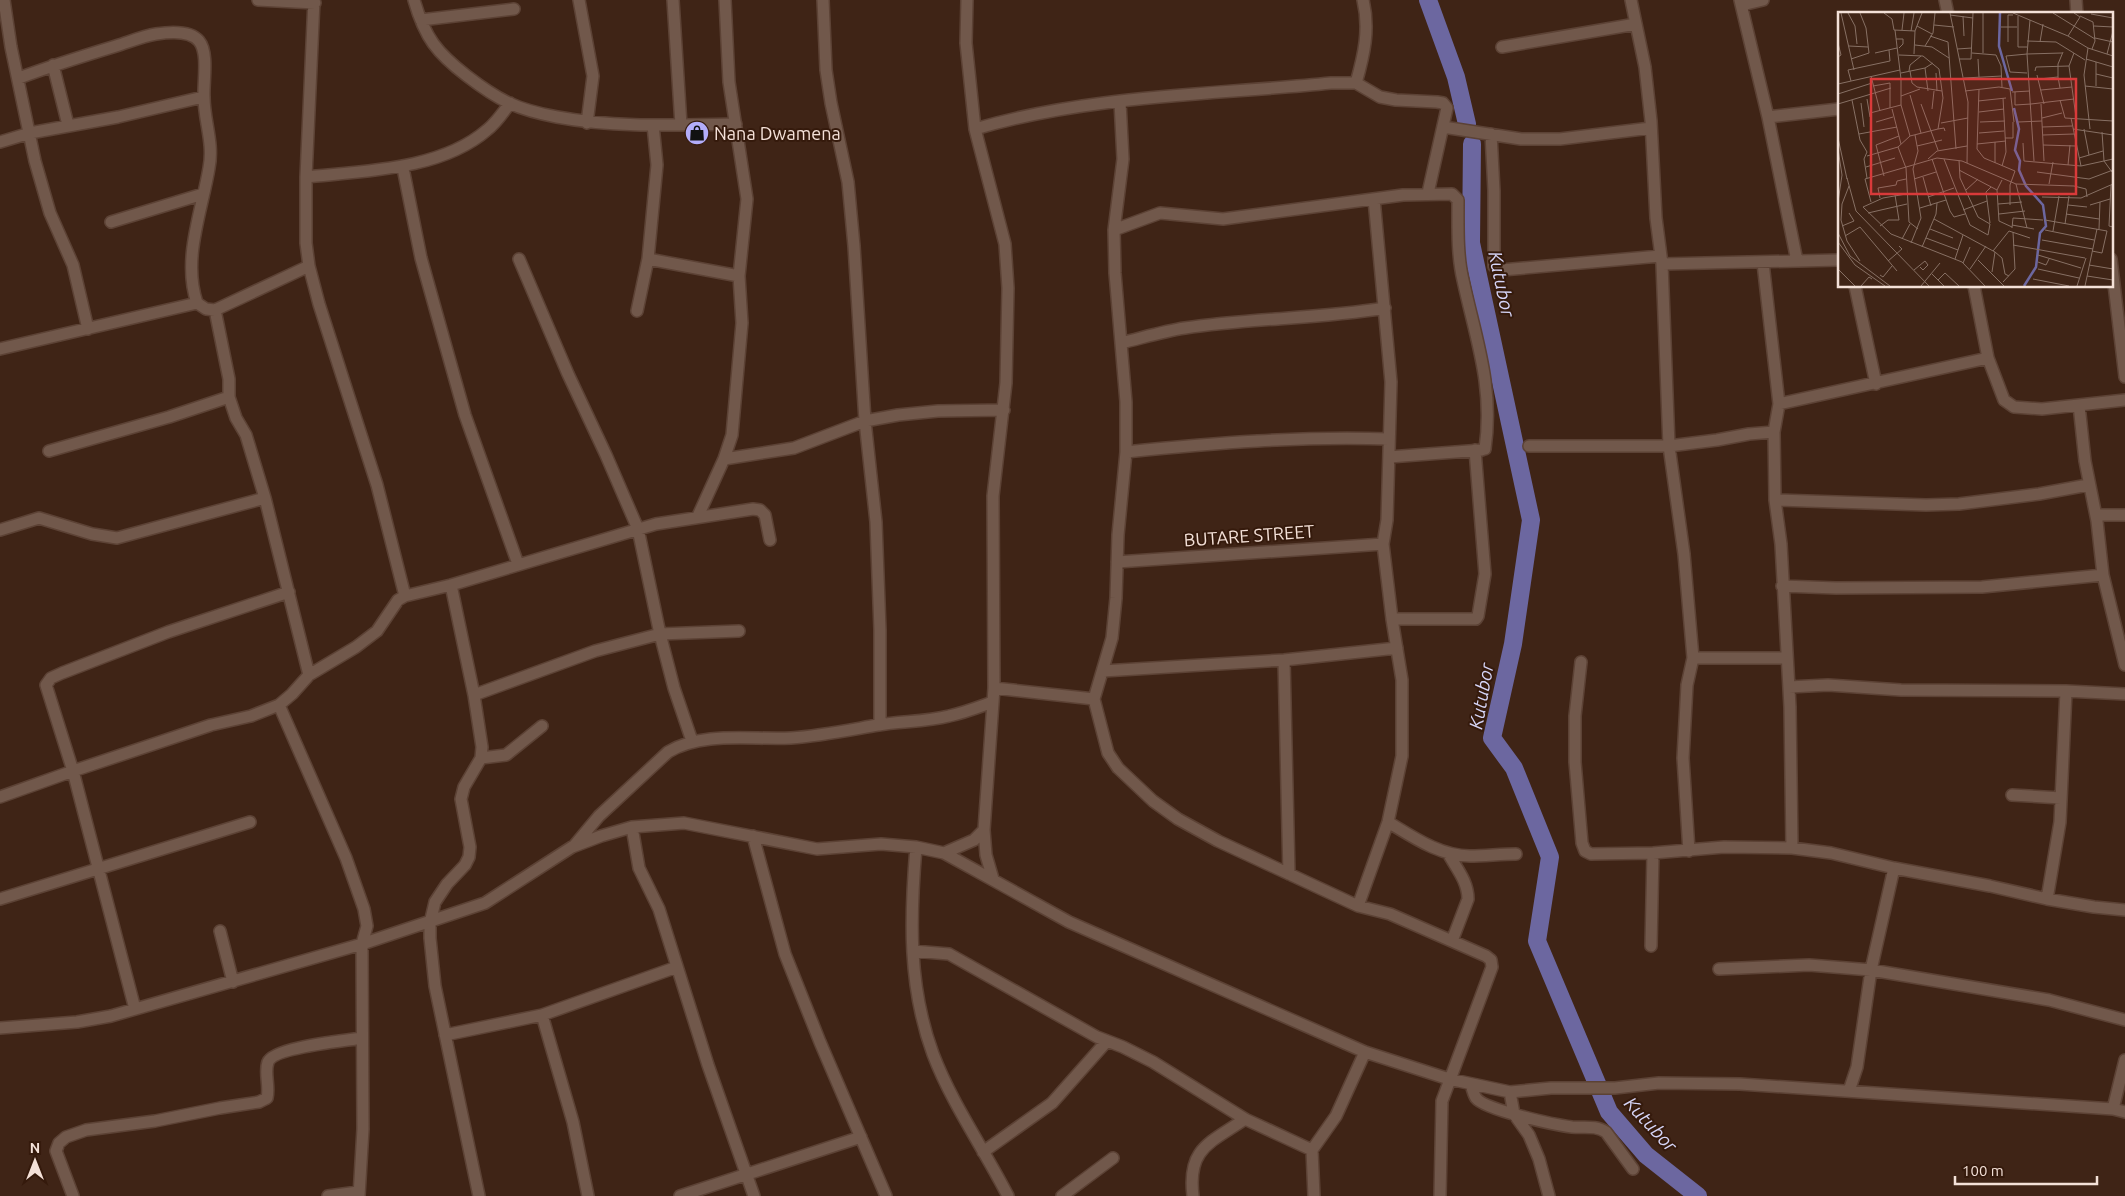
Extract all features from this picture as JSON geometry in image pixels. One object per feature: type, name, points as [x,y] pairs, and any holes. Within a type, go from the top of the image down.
[{"type":"street","points":[[4,0],[6,48],[19,78],[35,161],[48,205],[77,278],[88,329]]},
{"type":"street","points":[[258,0],[314,1],[306,177],[306,243],[309,266],[319,304],[377,485],[405,596]]},
{"type":"street","points":[[414,0],[428,37],[447,60],[478,85],[510,104],[535,112],[587,123],[620,126],[736,124]]},
{"type":"street","points":[[579,0],[593,76],[587,123]]},
{"type":"street","points":[[673,0],[681,125]]},
{"type":"street","points":[[698,516],[724,459],[732,435],[742,323],[739,276],[747,199],[727,69],[725,0]]},
{"type":"street","points":[[823,0],[826,70],[849,189],[865,421],[876,522],[880,630],[880,724]]},
{"type":"street","points":[[967,0],[966,43],[975,129],[1005,244],[1008,288],[1008,341],[1004,410],[993,496],[994,688],[984,830],[986,854],[993,879]]},
{"type":"street","points":[[1356,83],[1366,40],[1367,15],[1363,0]]},
{"type":"street","points":[[1631,0],[1645,67],[1651,128],[1656,218],[1661,260],[1669,446],[1684,554],[1693,658],[1687,685],[1683,758],[1688,851]]},
{"type":"street","points":[[1763,0],[1741,2],[1768,117],[1797,261]]},
{"type":"street","points":[[421,20],[514,9]]},
{"type":"street","points":[[1502,47],[1636,24]]},
{"type":"street","points":[[19,78],[53,65],[155,34],[184,33],[197,39],[203,47],[204,97],[209,128],[210,153],[210,168],[203,194],[193,250],[193,283],[197,303]]},
{"type":"street","points":[[53,65],[68,125]]},
{"type":"street","points":[[975,129],[1023,116],[1120,102],[1331,83],[1356,83],[1380,96],[1396,100],[1443,104],[1447,108],[1428,193]]},
{"type":"street","points":[[0,142],[30,133],[118,117],[204,97]]},
{"type":"street","points":[[1120,102],[1123,159],[1114,230],[1126,452],[1118,535],[1118,562],[1112,638],[1094,699],[1108,753],[1118,768],[1153,801],[1218,841],[1358,906],[1390,914],[1486,956],[1491,960],[1492,967],[1442,1101],[1440,1196]]},
{"type":"street","points":[[306,177],[403,168],[450,152],[486,132],[510,104]]},
{"type":"street","points":[[1768,117],[1838,109]]},
{"type":"street","points":[[636,311],[648,259],[657,165],[653,125]]},
{"type":"street","points":[[1443,127],[1521,139],[1560,139],[1651,128]]},
{"type":"street","points":[[1491,134],[1494,191],[1494,266],[1502,270],[1661,260],[1763,263],[1838,260]]},
{"type":"street","points":[[403,168],[421,258],[465,415],[518,564]]},
{"type":"street","points":[[1114,230],[1160,213],[1223,219],[1334,203],[1428,193],[1452,194],[1458,200],[1462,278],[1477,332],[1488,404],[1488,430],[1484,449],[1485,574],[1476,619],[1392,619]]},
{"type":"street","points":[[111,222],[203,194]]},
{"type":"street","points":[[1358,906],[1388,822],[1402,756],[1402,680],[1383,544],[1387,520],[1391,382],[1374,199]]},
{"type":"street","points":[[519,259],[568,374],[638,529],[660,634],[674,688],[692,741]]},
{"type":"street","points":[[648,259],[739,276]]},
{"type":"street","points":[[1763,263],[1779,404],[1774,432],[1775,500],[1781,544],[1782,586],[1788,658],[1792,848]]},
{"type":"street","points":[[0,349],[197,303],[215,310],[309,266]]},
{"type":"street","points":[[2112,266],[2125,377]]},
{"type":"street","points":[[1856,288],[1876,384]]},
{"type":"street","points":[[1974,288],[1988,358],[2004,400],[2014,407],[2042,408],[2125,400]]},
{"type":"street","points":[[1121,342],[1184,328],[1352,313],[1385,308]]},
{"type":"street","points":[[215,310],[229,379],[229,397],[236,418],[246,435],[265,498],[309,675]]},
{"type":"street","points":[[1779,404],[1988,358]]},
{"type":"street","points":[[49,451],[169,417],[229,397]]},
{"type":"street","points":[[2079,405],[2088,484],[2096,515],[2103,575],[2125,665]]},
{"type":"street","points":[[724,459],[794,448],[865,421],[898,415],[938,411],[1004,410]]},
{"type":"street","points":[[1529,446],[1669,446],[1774,432]]},
{"type":"street","points":[[1126,452],[1258,439],[1332,437],[1389,439]]},
{"type":"street","points":[[1389,457],[1484,449]]},
{"type":"street","points":[[1775,500],[1926,505],[1959,504],[2039,494],[2088,484]]},
{"type":"street","points":[[0,530],[39,518],[92,534],[117,538],[265,498]]},
{"type":"street","points":[[0,797],[73,770],[211,726],[252,716],[279,705],[309,675],[377,632],[398,600],[405,596],[451,585],[638,529],[698,516],[760,510],[765,514],[770,540]]},
{"type":"street","points":[[2096,515],[2125,515]]},
{"type":"street","name":"BUTARE STREET","points":[[1118,562],[1383,544]]},
{"type":"street","points":[[1782,586],[1836,588],[1982,587],[2103,575]]},
{"type":"street","points":[[451,585],[474,695],[482,747],[481,758],[464,787],[461,799],[470,847],[469,857],[465,866],[447,884],[435,902],[430,923],[435,986],[479,1196]]},
{"type":"street","points":[[135,1009],[100,868],[73,770],[46,685],[51,678],[143,641],[289,592]]},
{"type":"street","points":[[474,695],[595,651],[660,634],[739,632]]},
{"type":"street","points":[[1103,671],[1284,660],[1397,648]]},
{"type":"street","points":[[1693,658],[1788,658]]},
{"type":"street","points":[[1284,660],[1289,874]]},
{"type":"street","points":[[1581,662],[1575,716],[1575,762],[1582,844],[1585,851],[1591,854],[1653,853],[1724,847],[1792,848],[1831,853],[1894,868],[2048,899],[2125,910]]},
{"type":"street","points":[[1789,687],[1828,685],[1917,691],[2066,690],[2125,694]]},
{"type":"street","points":[[994,688],[1094,699]]},
{"type":"street","points":[[2048,899],[2060,822],[2066,690]]},
{"type":"street","points":[[572,847],[599,816],[668,752],[680,744],[692,741],[734,738],[792,738],[880,724],[950,716],[993,702]]},
{"type":"street","points":[[279,705],[346,858],[364,909],[366,926],[362,944],[363,1129],[358,1194],[328,1196]]},
{"type":"street","points":[[481,758],[506,754],[542,726]]},
{"type":"street","points":[[2012,795],[2061,798]]},
{"type":"street","points":[[0,899],[250,822]]},
{"type":"street","points":[[1388,822],[1448,853],[1470,856],[1516,854]]},
{"type":"street","points":[[0,1028],[77,1022],[111,1016],[362,944],[430,923],[485,903],[572,847],[601,836],[632,827],[684,823],[817,848],[880,844],[916,847],[944,853],[1069,922],[1364,1052],[1449,1079],[1510,1092],[1551,1088],[1615,1088],[1659,1083],[1740,1084],[2113,1109],[2125,1112]]},
{"type":"street","points":[[632,827],[639,868],[658,909],[708,1065],[754,1196]]},
{"type":"street","points":[[944,853],[974,840],[984,830]]},
{"type":"street","points":[[753,836],[786,954],[820,1042],[886,1196]]},
{"type":"street","points":[[916,847],[911,908],[918,1002],[934,1056],[983,1152],[1008,1196]]},
{"type":"street","points":[[1448,853],[1463,877],[1468,892],[1468,899],[1452,942]]},
{"type":"street","points":[[1651,946],[1653,853]]},
{"type":"street","points":[[1850,1091],[1857,1067],[1872,970],[1894,868]]},
{"type":"street","points":[[220,931],[233,982]]},
{"type":"street","points":[[913,951],[949,954],[1097,1037],[1153,1062],[1245,1119],[1312,1150]]},
{"type":"street","points":[[1719,969],[1809,966],[1872,970],[2049,1000],[2125,1020]]},
{"type":"street","points":[[446,1035],[542,1015],[677,967]]},
{"type":"street","points":[[542,1015],[573,1122],[588,1196]]},
{"type":"street","points":[[73,1196],[56,1151],[59,1143],[66,1137],[86,1130],[155,1121],[259,1102],[267,1098],[269,1091],[267,1068],[268,1062],[272,1057],[290,1050],[362,1038]]},
{"type":"street","points":[[983,1152],[1052,1103],[1107,1041]]},
{"type":"street","points":[[1314,1196],[1312,1150],[1336,1116],[1364,1052]]},
{"type":"street","points":[[2113,1109],[2125,1060]]},
{"type":"street","points":[[1471,1084],[1476,1098],[1483,1103],[1514,1114],[1571,1127],[1600,1128],[1606,1132],[1633,1169]]},
{"type":"street","points":[[1510,1092],[1514,1114],[1529,1136],[1539,1159],[1549,1196]]},
{"type":"street","points":[[1193,1196],[1192,1177],[1198,1154],[1207,1144],[1245,1119]]},
{"type":"street","points":[[680,1196],[861,1137]]},
{"type":"street","points":[[1062,1196],[1113,1158]]},
{"type":"waterway","name":"Kutubor","points":[[1428,0],[1456,77],[1467,124]]},
{"type":"waterway","name":"Kutubor","points":[[1472,144],[1471,243],[1531,520],[1513,644],[1492,738],[1514,768],[1550,857],[1537,941],[1609,1112],[1646,1155],[1698,1196]]},
{"type":"place","name":"Nana Dwamena","points":[[697,133]]}]
